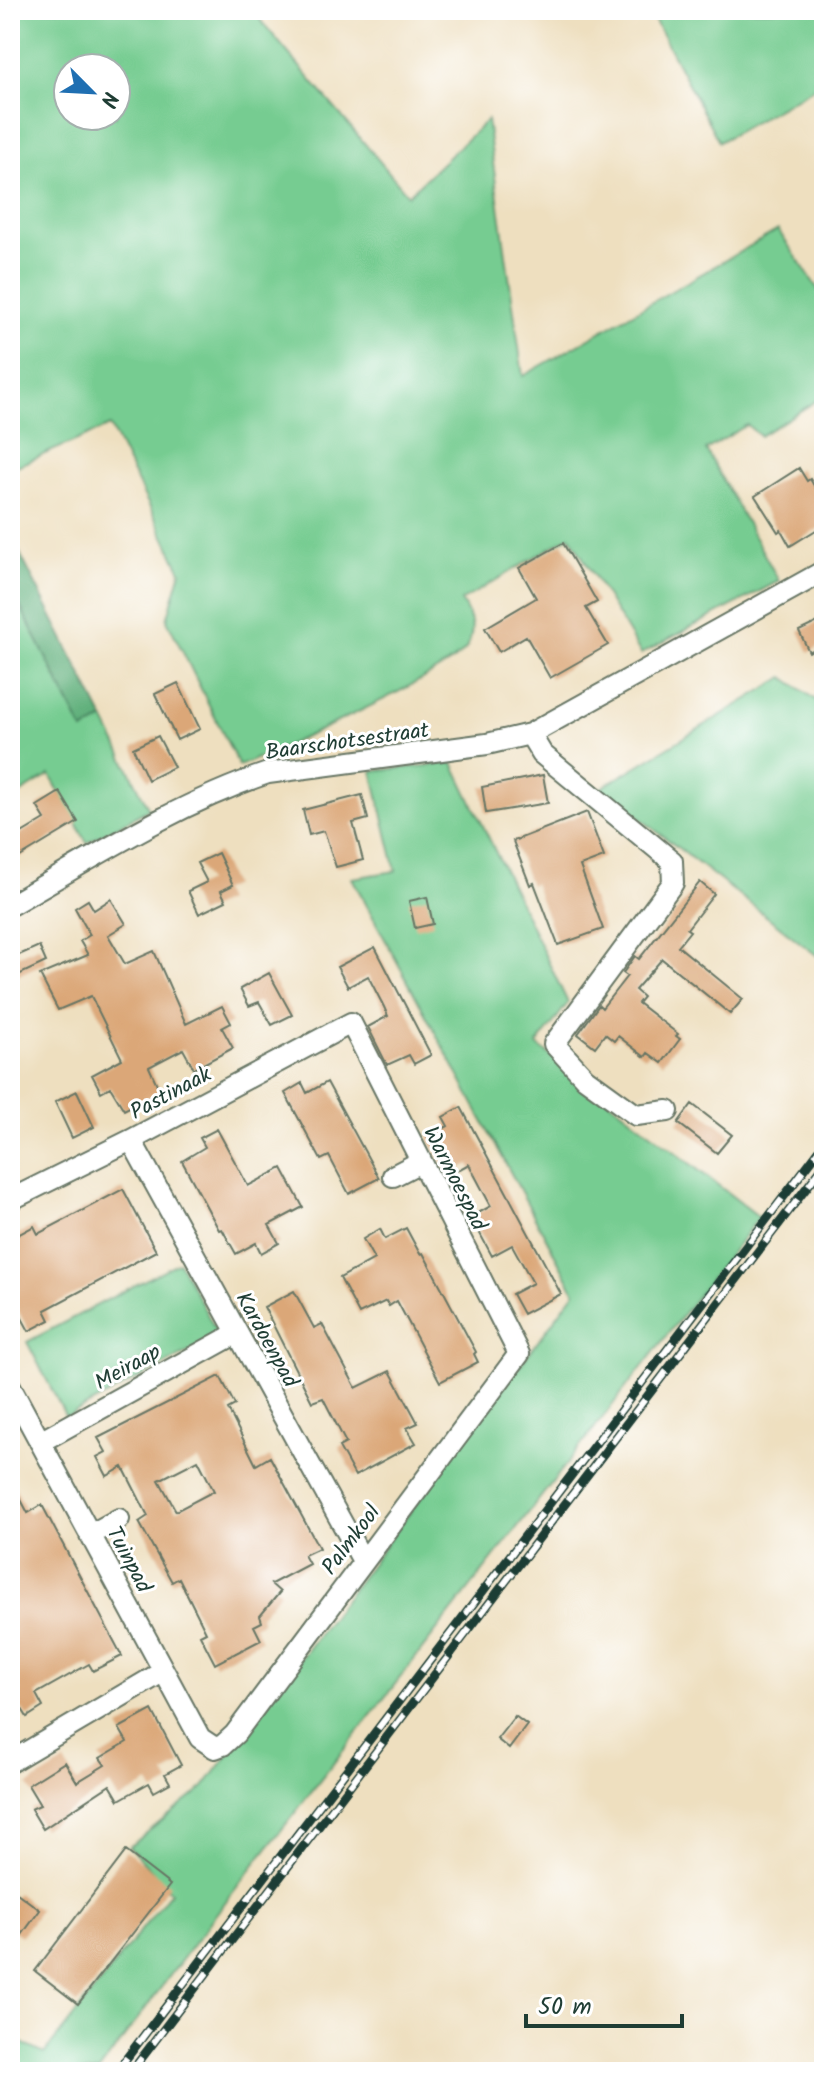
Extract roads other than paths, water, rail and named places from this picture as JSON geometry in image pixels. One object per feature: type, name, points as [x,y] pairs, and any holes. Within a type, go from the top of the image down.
[{"type":"street","name":"Baarschotsestraat","points":[[10,905],[217,791],[268,773],[487,744],[530,734],[824,571]]},
{"type":"street","points":[[530,734],[542,754],[672,861],[673,883],[554,1044],[585,1078],[636,1115],[668,1111]]},
{"type":"street","name":"Pastinaak","points":[[10,1200],[131,1140],[351,1023]]},
{"type":"street","name":"Warmoespad","points":[[351,1023],[519,1354]]},
{"type":"street","name":"Kardoenpad","points":[[131,1140],[363,1561]]},
{"type":"street","points":[[393,1176],[420,1162]]},
{"type":"street","name":"Meiraap","points":[[40,1442],[237,1333]]},
{"type":"street","name":"Palmkool","points":[[215,1748],[235,1734],[519,1354]]},
{"type":"street","name":"Tuinpad","points":[[10,1386],[200,1738],[215,1748]]},
{"type":"street","points":[[90,1535],[119,1519]]},
{"type":"street","points":[[10,1762],[164,1671]]},
{"type":"railway","points":[[116,2072],[824,1144]]},
{"type":"railway","points":[[131,2072],[824,1165]]}]
